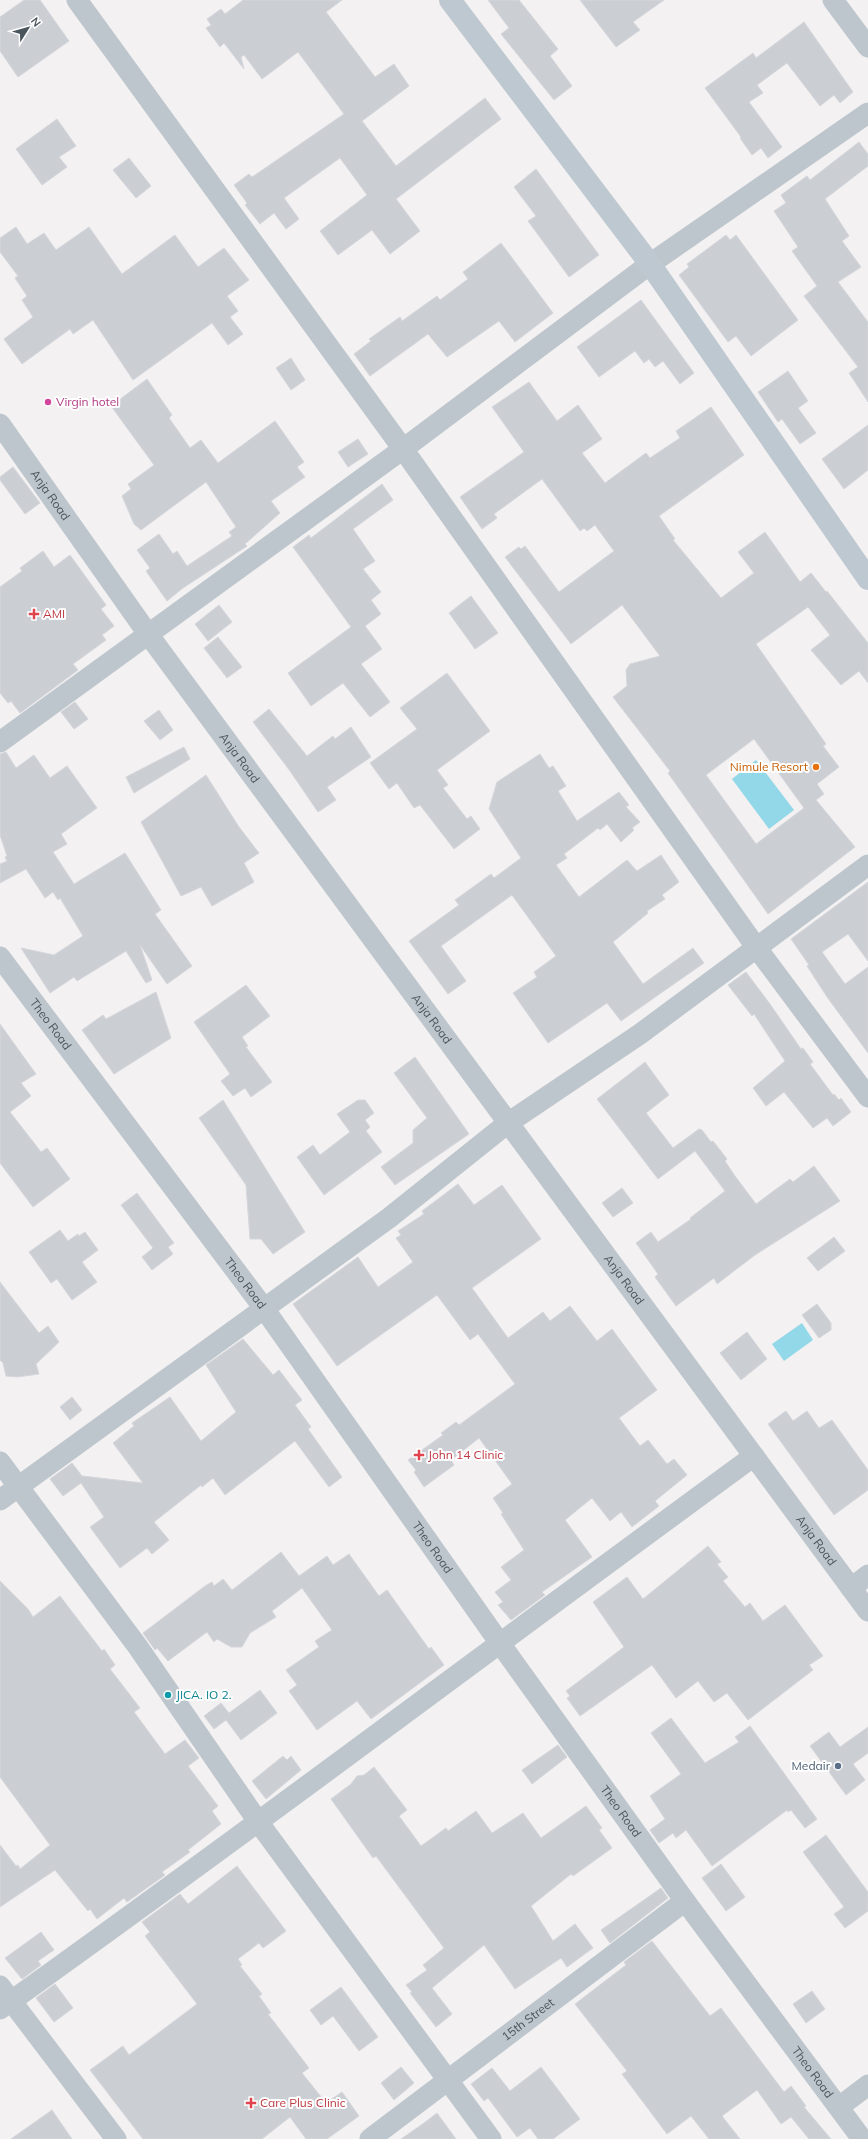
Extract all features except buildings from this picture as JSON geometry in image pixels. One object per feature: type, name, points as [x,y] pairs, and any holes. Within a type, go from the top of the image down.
[{"type":"street","points":[[77,0],[403,449],[756,946],[868,1097]]},
{"type":"street","points":[[450,0],[650,264],[868,579]]},
{"type":"street","points":[[833,0],[868,47]]},
{"type":"street","points":[[0,742],[403,449],[650,264],[868,113]]},
{"type":"street","name":"Anja Road","points":[[0,424],[148,634],[868,1611]]},
{"type":"street","points":[[0,1500],[263,1307],[389,1218],[508,1123],[640,1034],[756,946],[868,865]]},
{"type":"street","name":"Theo Road","points":[[0,957],[263,1307],[499,1642],[685,1901],[862,2139]]},
{"type":"street","points":[[116,2139],[4,1999],[259,1823],[499,1642],[754,1456]]},
{"type":"street","points":[[0,1462],[138,1647],[259,1823],[491,2139]]},
{"type":"street","points":[[851,1588],[868,1575]]},
{"type":"street","name":"15th Street","points":[[370,2139],[685,1901]]},
{"type":"street","points":[[839,2107],[868,2085]]},
{"type":"water","points":[[756,760],[794,810],[769,829],[732,779]]},
{"type":"water","points":[[802,1323],[813,1340],[784,1361],[772,1344]]},
{"type":"place","name":"Virgin hotel","points":[[48,402]]},
{"type":"place","name":"AMI","points":[[34,614]]},
{"type":"place","name":"Nimule Resort","points":[[816,767]]},
{"type":"place","name":"John 14 Clinic","points":[[419,1455]]},
{"type":"place","name":"JICA. IO 2.","points":[[168,1695]]},
{"type":"place","name":"Medair","points":[[838,1766]]},
{"type":"place","name":"Care Plus Clinic","points":[[251,2103]]}]
